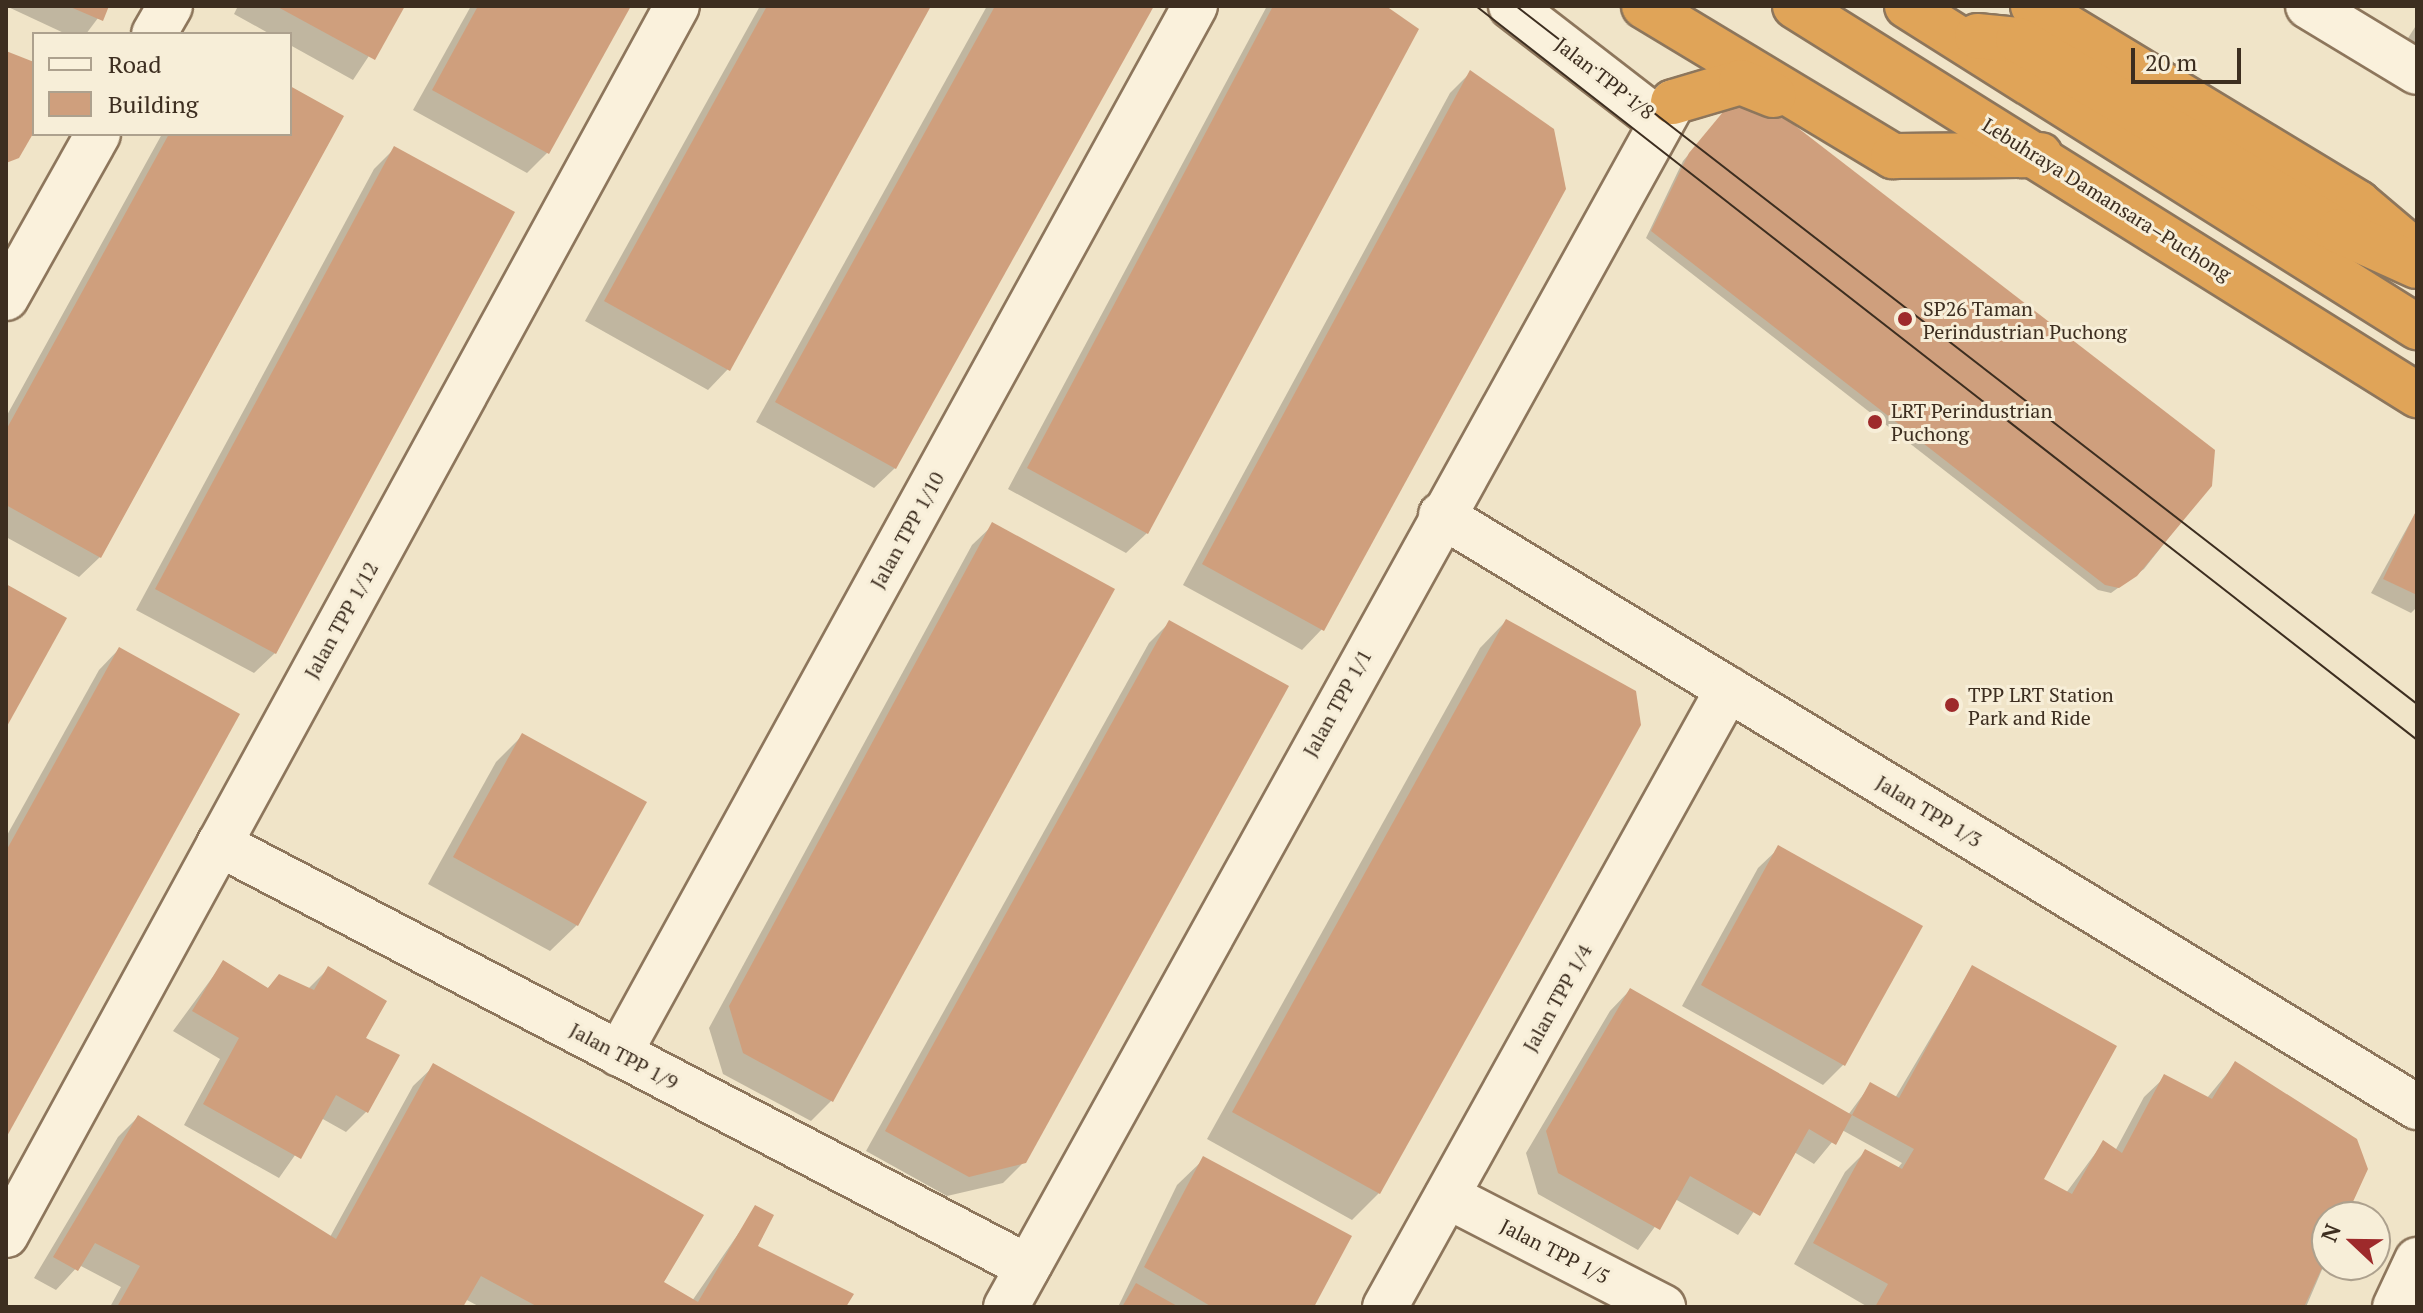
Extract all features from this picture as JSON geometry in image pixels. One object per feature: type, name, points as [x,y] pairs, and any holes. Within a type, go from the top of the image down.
[{"type":"highway","name":"Lebuhraya Damansara–Puchong","points":[[1795,6],[2040,155],[2417,395]]},
{"type":"highway","points":[[1907,6],[2417,327]]},
{"type":"highway","points":[[2033,6],[2358,203],[2417,253]]},
{"type":"highway","points":[[1650,10],[1677,48],[1667,112]]},
{"type":"highway","points":[[1650,10],[1802,106],[1893,156],[2040,155]]},
{"type":"highway","points":[[1950,33],[2018,40],[2339,231],[2417,266]]},
{"type":"highway","points":[[1667,112],[1741,82],[1802,106]]},
{"type":"street","points":[[155,32],[170,6]]},
{"type":"street","name":"Jalan TPP 1/12","points":[[6,1235],[677,6]]},
{"type":"street","name":"Jalan TPP 1/10","points":[[619,1054],[1195,6]]},
{"type":"street","name":"Jalan TPP 1/8","points":[[1511,6],[1667,112]]},
{"type":"street","points":[[2308,6],[2417,72]]},
{"type":"street","name":"Jalan TPP 1/1","points":[[1006,1307],[1441,515],[1667,112]]},
{"type":"street","points":[[9,285],[97,136]]},
{"type":"street","name":"Jalan TPP 1/3","points":[[1441,515],[2417,1107]]},
{"type":"street","name":"Jalan TPP 1/4","points":[[1385,1307],[1728,689]]},
{"type":"street","name":"Jalan TPP 1/9","points":[[219,844],[1028,1267]]},
{"type":"street","name":"Jalan TPP 1/5","points":[[1447,1196],[1663,1307]]},
{"type":"street","points":[[2395,1307],[2417,1260]]},
{"type":"building","points":[[68,6],[109,6],[103,21]]},
{"type":"building","points":[[276,6],[405,6],[375,60]]},
{"type":"building","points":[[478,6],[631,6],[549,154],[432,90]]},
{"type":"building","points":[[767,6],[931,6],[730,371],[604,301]]},
{"type":"building","points":[[995,6],[1154,6],[896,469],[775,402]]},
{"type":"building","points":[[1273,6],[1386,6],[1419,29],[1148,534],[1027,468]]},
{"type":"building","points":[[6,51],[32,61],[32,135],[19,158],[6,163]]},
{"type":"building","points":[[1470,70],[1554,129],[1566,189],[1324,631],[1202,564]]},
{"type":"building","points":[[292,87],[344,116],[101,558],[6,505],[6,430],[168,136],[292,136]]},
{"type":"building","name":"SP26 Taman Perindustrian Puchong","points":[[1754,94],[2215,450],[2212,486],[2137,576],[2119,588],[2105,585],[1651,231],[1689,153],[1723,112]]},
{"type":"building","points":[[394,146],[515,212],[276,654],[155,589]]},
{"type":"building","points":[[2417,509],[2417,595],[2383,579]]},
{"type":"building","points":[[992,522],[1115,589],[833,1102],[743,1053],[729,1006]]},
{"type":"building","points":[[6,584],[67,618],[6,728]]},
{"type":"building","points":[[1506,619],[1636,691],[1641,725],[1380,1194],[1232,1112]]},
{"type":"building","points":[[1169,620],[1289,686],[1026,1163],[969,1177],[885,1131]]},
{"type":"building","points":[[119,647],[240,714],[6,1138],[6,851]]},
{"type":"building","points":[[522,733],[647,802],[578,926],[453,857]]},
{"type":"building","points":[[1778,845],[1923,926],[1845,1066],[1701,985]]},
{"type":"building","points":[[223,960],[268,988],[279,974],[314,990],[328,966],[387,1001],[366,1038],[400,1055],[368,1113],[336,1095],[301,1159],[203,1104],[239,1038],[192,1011]]},
{"type":"building","points":[[1972,965],[2117,1046],[2044,1179],[2072,1194],[2103,1140],[2122,1153],[2164,1074],[2212,1099],[2235,1061],[2357,1139],[2368,1169],[2353,1201],[2311,1201],[2311,1281],[2316,1281],[2304,1307],[1875,1307],[1888,1284],[1813,1243],[1865,1149],[1902,1169],[1914,1149],[1852,1115],[1870,1082],[1899,1098]]},
{"type":"building","points":[[1630,988],[1852,1115],[1836,1145],[1809,1129],[1760,1216],[1690,1176],[1660,1230],[1558,1173],[1546,1131]]},
{"type":"building","points":[[433,1063],[704,1215],[664,1282],[698,1302],[755,1205],[774,1215],[758,1246],[854,1294],[846,1307],[538,1307],[481,1276],[463,1307],[117,1307],[140,1266],[95,1243],[78,1271],[53,1257],[138,1115],[336,1239]]},
{"type":"building","points":[[1203,1156],[1352,1236],[1314,1307],[1212,1307],[1144,1267]]},
{"type":"building","points":[[1136,1283],[1179,1307],[1122,1307]]},
{"type":"tram line","points":[[1476,6],[2417,740]]},
{"type":"tram line","points":[[1516,6],[2417,704]]},
{"type":"place","name":"SP26 Taman Perindustrian Puchong","points":[[1905,319]]},
{"type":"place","name":"LRT Perindustrian Puchong","points":[[1875,422]]},
{"type":"place","name":"TPP LRT Station Park and Ride","points":[[1952,705]]}]
